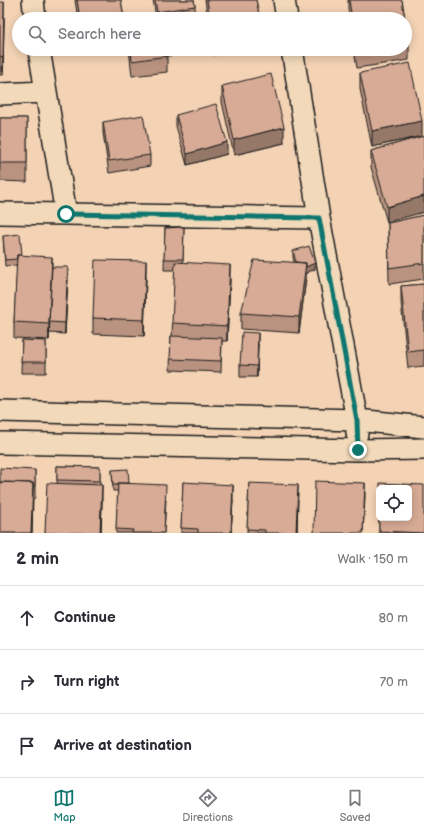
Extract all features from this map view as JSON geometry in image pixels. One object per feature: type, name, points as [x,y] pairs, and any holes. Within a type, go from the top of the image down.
[{"type":"street","points":[[33,0],[34,12]]},
{"type":"street","points":[[284,0],[286,12]]},
{"type":"street","points":[[41,56],[45,92],[66,214]]},
{"type":"street","points":[[293,56],[319,218],[357,420],[358,450]]},
{"type":"street","points":[[0,94],[45,92]]},
{"type":"street","points":[[0,213],[319,218]]},
{"type":"street","points":[[0,411],[357,420],[424,427]]},
{"type":"street","points":[[0,443],[358,450],[424,449]]},
{"type":"building","points":[[77,0],[121,0],[123,12],[79,12]]},
{"type":"building","points":[[155,0],[194,0],[195,6],[157,12]]},
{"type":"building","points":[[207,0],[256,0],[259,12],[209,12]]},
{"type":"building","points":[[349,0],[402,0],[404,12],[351,12]]},
{"type":"building","points":[[0,2],[4,2],[3,57],[0,56]]},
{"type":"building","points":[[132,56],[167,56],[132,61]]},
{"type":"building","points":[[410,63],[422,121],[372,131],[360,73]]},
{"type":"building","points":[[271,74],[284,127],[234,140],[222,86]]},
{"type":"building","points":[[216,104],[227,142],[187,154],[176,115]]},
{"type":"building","points":[[143,115],[150,155],[109,161],[103,122]]},
{"type":"building","points":[[0,118],[27,118],[27,163],[0,163]]},
{"type":"building","points":[[423,136],[424,196],[387,207],[371,151]]},
{"type":"building","points":[[424,215],[424,263],[389,268],[388,223]]},
{"type":"building","points":[[184,227],[183,259],[164,259],[165,228]]},
{"type":"building","points":[[20,234],[22,255],[17,255],[17,259],[5,260],[3,236]]},
{"type":"building","points":[[309,246],[315,263],[306,267],[306,263],[296,262],[293,251]]},
{"type":"building","points":[[17,255],[52,257],[49,324],[14,322]]},
{"type":"building","points":[[95,260],[146,261],[144,320],[93,318]]},
{"type":"building","points":[[254,260],[306,263],[299,317],[241,313]]},
{"type":"building","points":[[175,262],[230,265],[227,326],[172,323]]},
{"type":"building","points":[[52,267],[68,267],[65,323],[49,322]]},
{"type":"building","points":[[424,284],[424,350],[408,352],[401,286]]},
{"type":"building","points":[[242,332],[258,333],[257,366],[240,365]]},
{"type":"building","points":[[171,336],[222,338],[221,361],[170,359]]},
{"type":"building","points":[[22,340],[46,341],[46,362],[21,362]]},
{"type":"building","points":[[57,466],[100,467],[100,481],[57,480]]},
{"type":"building","points":[[0,468],[35,470],[35,486],[33,486],[33,483],[0,482]]},
{"type":"building","points":[[128,469],[129,483],[118,483],[118,485],[113,485],[112,470]]},
{"type":"building","points":[[315,481],[365,483],[363,533],[314,533]]},
{"type":"building","points":[[0,482],[33,483],[31,533],[0,533]]},
{"type":"building","points":[[183,482],[233,485],[231,533],[198,533],[198,529],[181,528]]},
{"type":"building","points":[[47,483],[102,485],[100,533],[45,533]]},
{"type":"building","points":[[118,483],[166,485],[164,533],[132,533],[133,530],[116,529]]},
{"type":"building","points":[[249,483],[298,485],[296,533],[265,533],[265,530],[247,529]]},
{"type":"building","points":[[380,483],[424,485],[424,533],[379,531],[379,521],[412,521],[412,485],[380,485]]},
{"type":"route","points":[[66,214],[319,218],[357,420],[358,450]]}]
